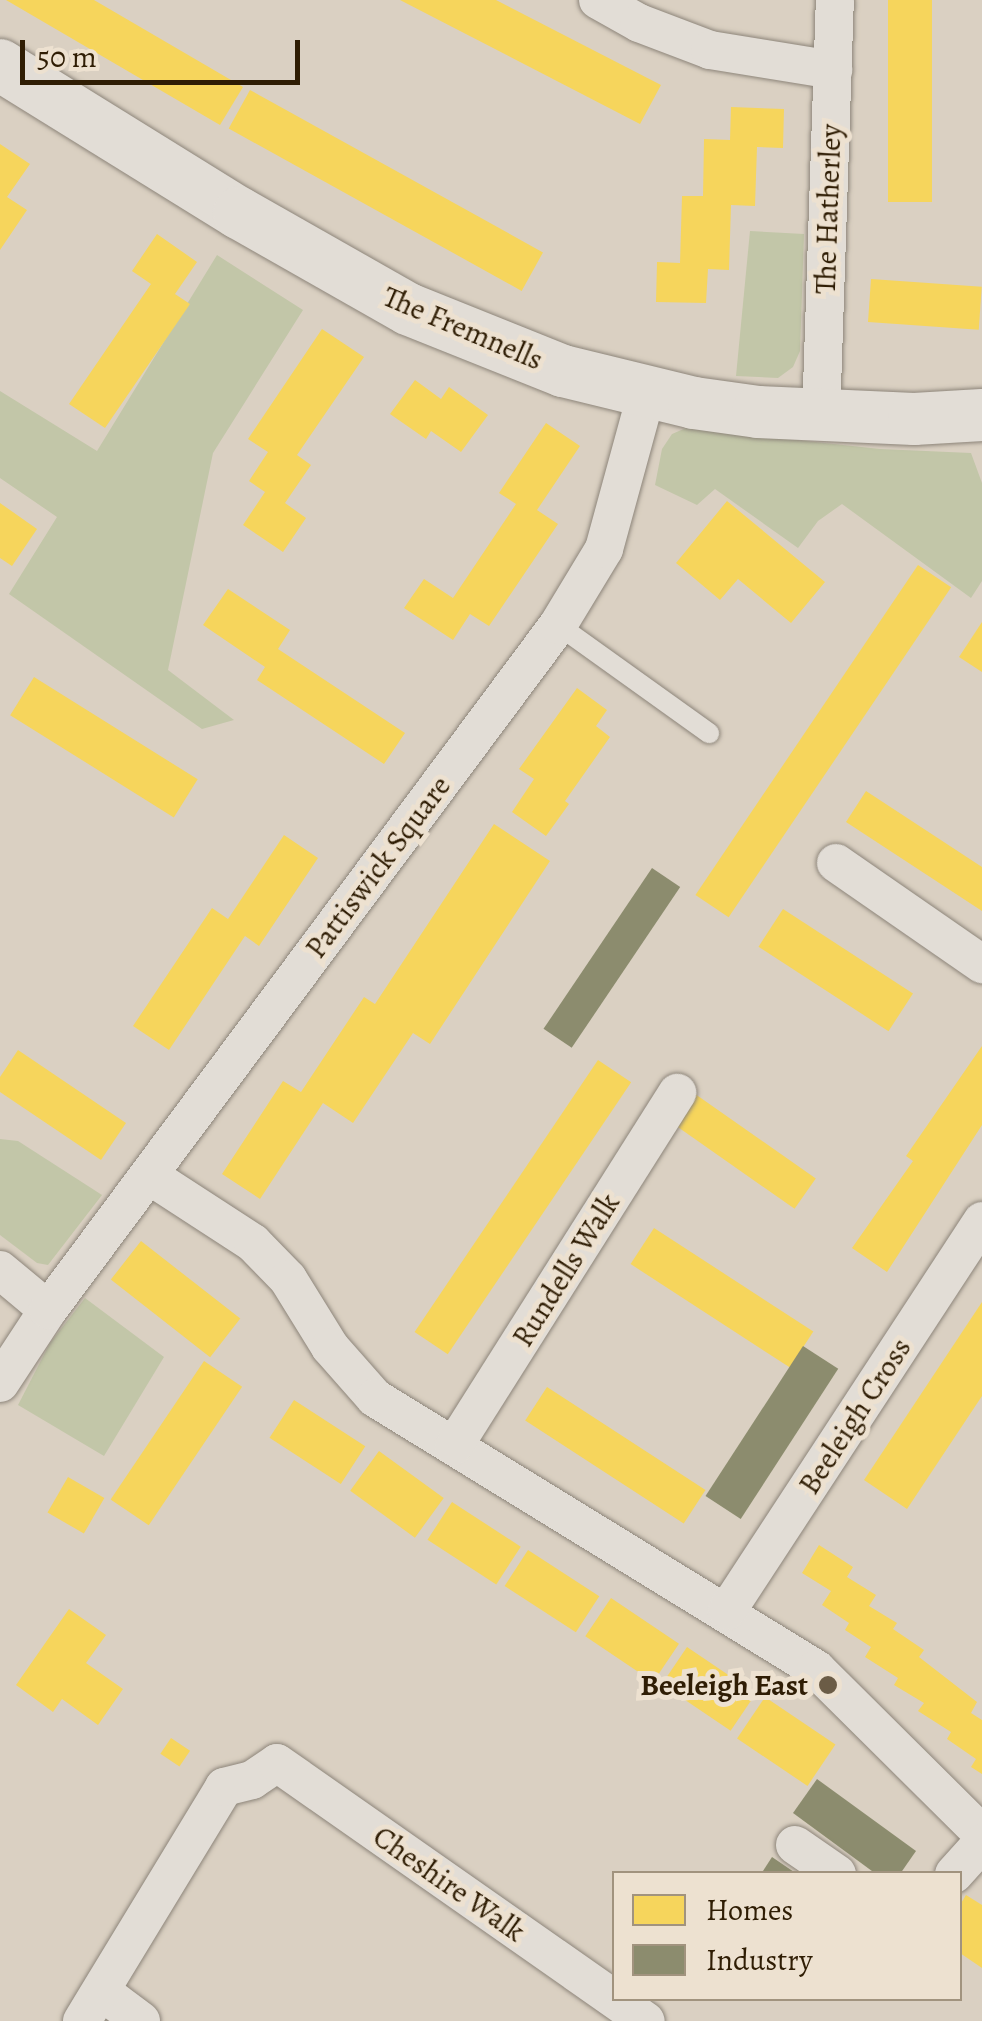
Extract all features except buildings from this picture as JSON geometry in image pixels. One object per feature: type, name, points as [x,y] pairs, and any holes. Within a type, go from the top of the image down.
[{"type":"street","points":[[598,0],[710,50],[833,70]]},
{"type":"street","name":"The Hatherley","points":[[821,418],[835,0]]},
{"type":"street","name":"The Fremnells","points":[[0,65],[239,213],[408,309],[564,370],[694,403],[821,418],[982,415]]},
{"type":"street","name":"Pattiswick Square","points":[[0,1382],[48,1310],[558,625],[604,549],[647,392]]},
{"type":"street","points":[[836,863],[982,964]]},
{"type":"street","name":"Rundells Walk","points":[[454,1446],[678,1093]]},
{"type":"street","points":[[150,1176],[253,1243],[288,1278],[354,1377],[375,1398],[727,1611],[816,1670],[982,1834]]},
{"type":"street","name":"Beeleigh Cross","points":[[727,1611],[982,1221]]},
{"type":"street","points":[[0,1270],[48,1310]]},
{"type":"street","name":"Cheshire Walk","points":[[92,2006],[224,1787],[252,1780],[277,1764],[612,1997]]},
{"type":"street","points":[[957,1871],[982,1844]]},
{"type":"street","points":[[795,1845],[833,1871]]},
{"type":"street","name":"Cheshire Walk","points":[[617,2001],[646,2021]]},
{"type":"street","points":[[92,2006],[141,2021]]},
{"type":"lane","points":[[558,625],[709,734]]},
{"type":"green space","points":[[750,231],[804,234],[800,351],[793,367],[778,378],[736,376]]},
{"type":"green space","points":[[217,255],[303,310],[213,453],[168,670],[234,720],[202,729],[9,594],[57,517],[0,478],[0,391],[97,451]]},
{"type":"green space","points":[[686,428],[880,449],[971,453],[982,483],[982,581],[971,598],[842,504],[818,521],[798,548],[715,489],[697,505],[655,485],[662,449],[672,434]]},
{"type":"green space","points":[[0,1139],[18,1141],[102,1195],[48,1265],[37,1263],[0,1235]]},
{"type":"green space","points":[[85,1298],[164,1357],[104,1456],[18,1405],[50,1343]]},
{"type":"place","name":"Beeleigh East","points":[[828,1685]]}]
